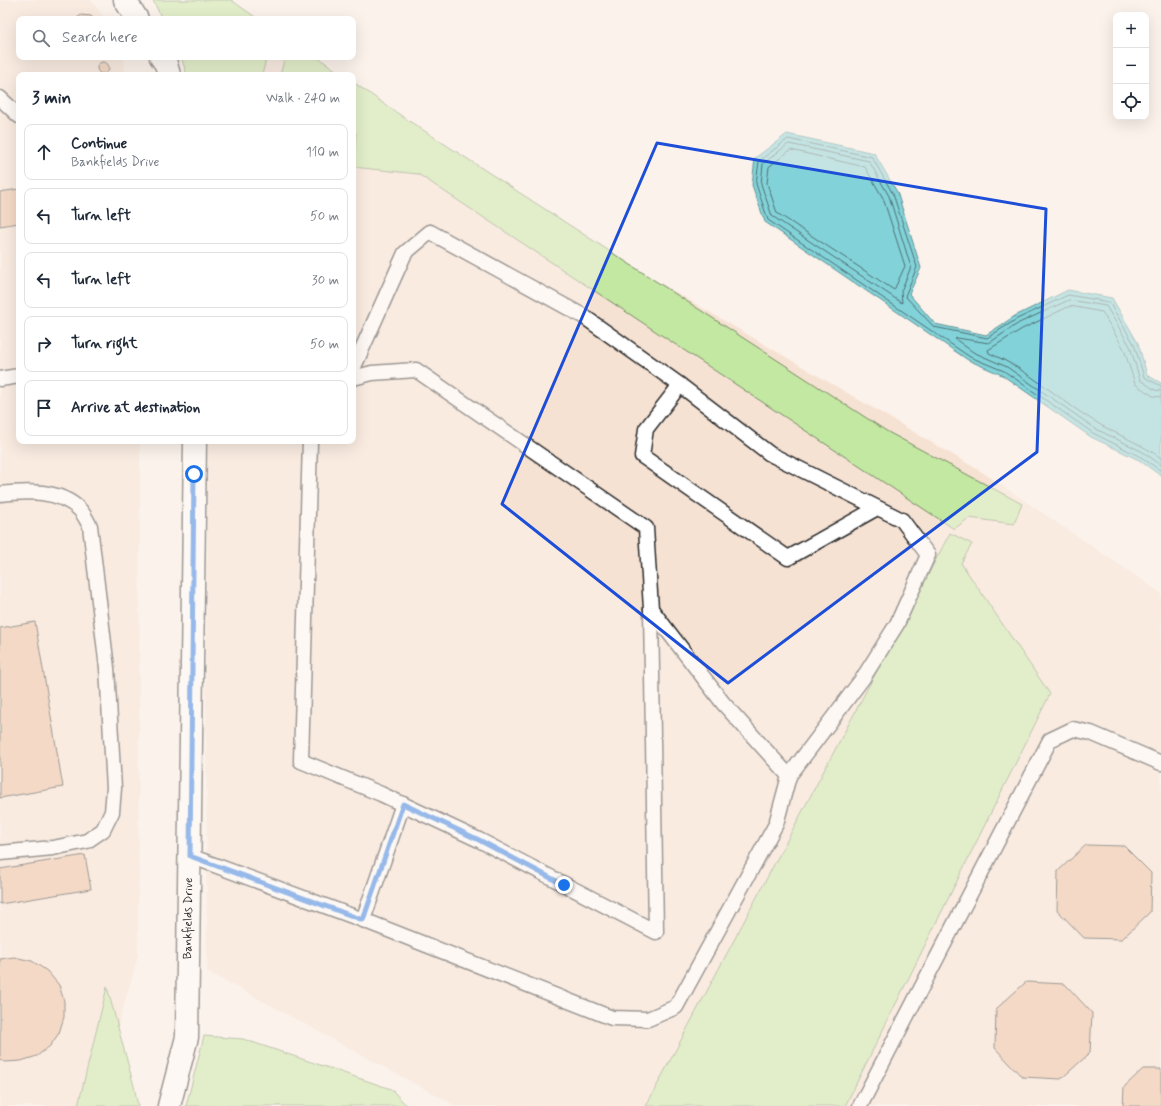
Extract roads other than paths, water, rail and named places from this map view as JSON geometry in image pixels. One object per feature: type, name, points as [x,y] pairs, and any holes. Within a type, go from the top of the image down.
[{"type":"street","points":[[126,0],[135,16]]},
{"type":"street","points":[[163,60],[168,72]]},
{"type":"street","name":"Bankfields Drive","points":[[169,1106],[187,1037],[195,444]]},
{"type":"lane","points":[[0,98],[16,113]]},
{"type":"lane","points":[[190,856],[363,920],[612,1018],[648,1019],[676,1007],[776,824],[789,776],[863,678],[897,624],[928,555],[902,520],[770,454],[680,385],[584,316],[430,232],[405,253],[356,362]]},
{"type":"lane","points":[[310,444],[301,761],[403,804],[479,840],[656,932],[651,609],[646,528],[416,370],[372,373],[356,377]]},
{"type":"lane","points":[[0,379],[16,376]]},
{"type":"lane","points":[[680,385],[646,429],[642,456],[788,558],[877,508]]},
{"type":"lane","points":[[0,494],[29,491],[62,498],[81,510],[90,526],[107,668],[114,788],[112,812],[103,830],[87,841],[53,848],[0,853]]},
{"type":"lane","points":[[651,609],[723,702],[789,776]]},
{"type":"lane","points":[[860,1106],[1050,740],[1072,729],[1091,733],[1161,763]]},
{"type":"lane","points":[[363,920],[403,804]]},
{"type":"water","points":[[787,134],[874,153],[897,192],[921,268],[909,294],[935,324],[986,335],[1015,316],[1068,290],[1112,298],[1138,343],[1147,375],[1161,383],[1161,476],[1139,460],[1091,437],[1002,375],[968,360],[765,222],[752,185],[755,158]]}]
